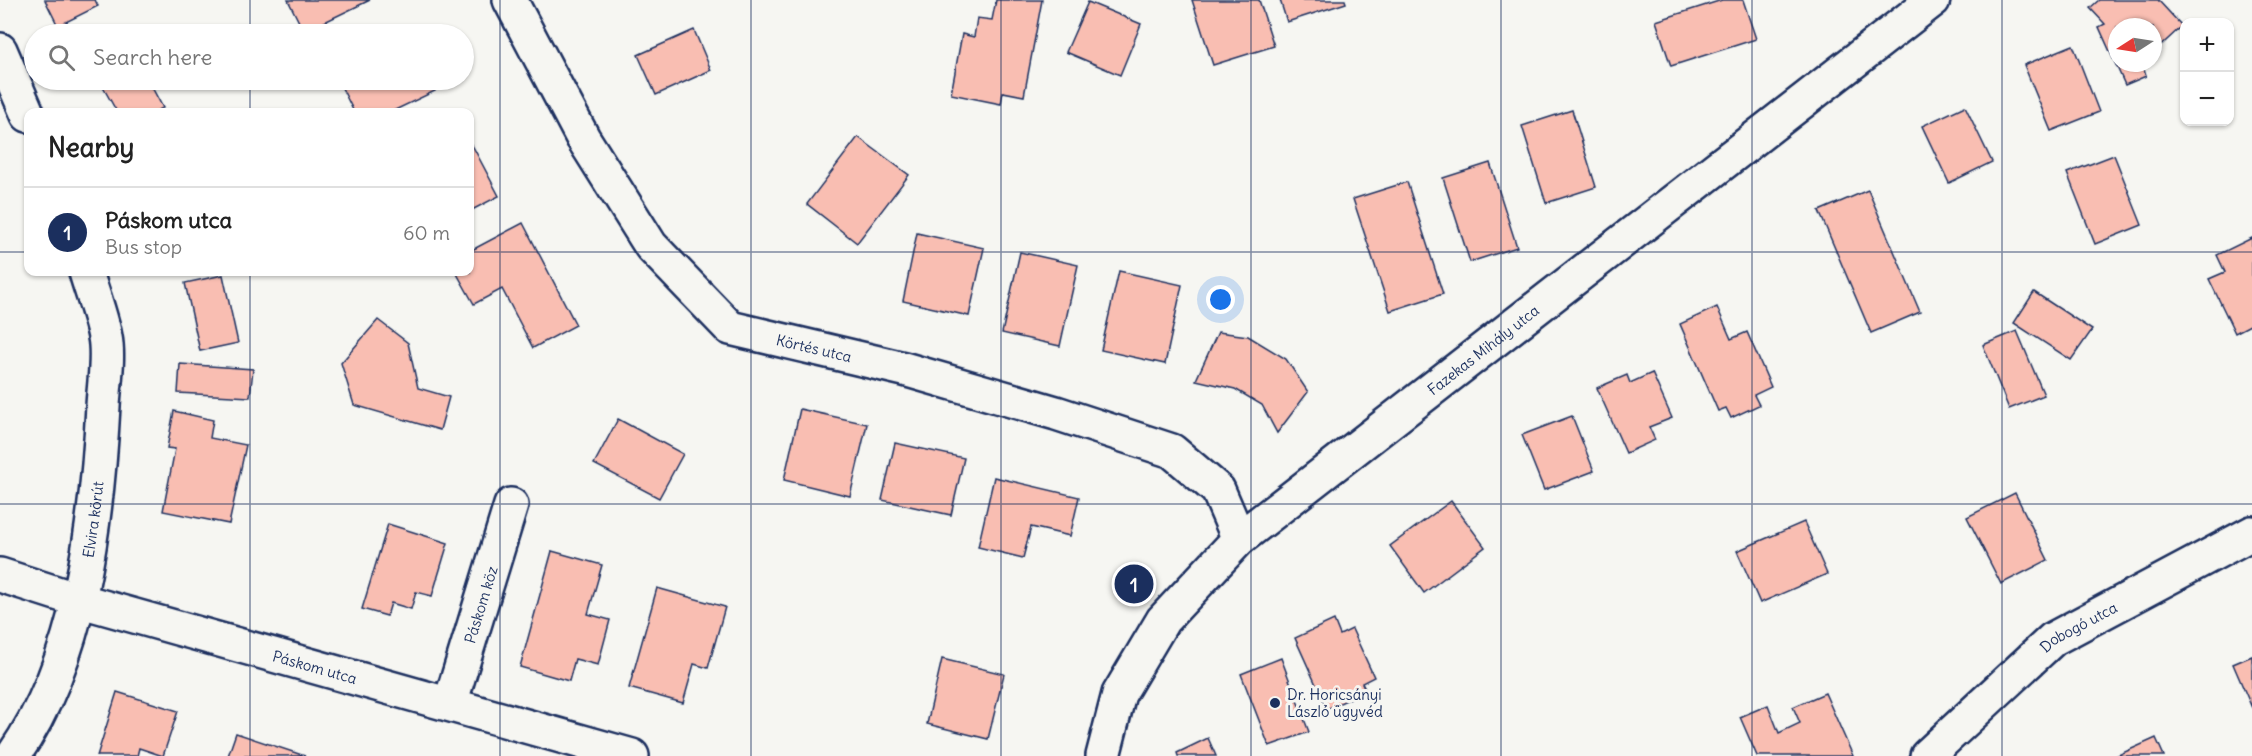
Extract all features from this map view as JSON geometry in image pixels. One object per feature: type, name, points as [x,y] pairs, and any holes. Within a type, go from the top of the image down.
[{"type":"street","name":"Körtés utca","points":[[510,0],[583,138],[651,246],[730,328],[904,369],[1056,413],[1172,451],[1218,490],[1239,539]]},
{"type":"street","name":"Fazekas Mihály utca","points":[[1102,756],[1119,694],[1163,620],[1239,539],[1933,0]]},
{"type":"street","points":[[0,50],[25,108]]},
{"type":"street","name":"Elvira körút","points":[[13,756],[36,718],[62,654],[78,600],[99,488],[106,339],[87,276]]},
{"type":"street","name":"Páskom köz","points":[[450,704],[511,505]]},
{"type":"street","name":"Dobogó utca","points":[[1927,756],[2053,639],[2252,533]]},
{"type":"street","name":"Páskom utca","points":[[0,575],[78,600],[632,756]]},
{"type":"building","points":[[45,0],[95,0],[98,6],[62,24],[57,24]]},
{"type":"building","points":[[288,0],[370,0],[320,24],[300,24]]},
{"type":"building","points":[[996,0],[1042,0],[1024,96],[1003,92],[1001,104],[951,94],[962,34],[974,37],[977,18],[992,20]]},
{"type":"building","points":[[1192,0],[1259,0],[1274,46],[1213,65]]},
{"type":"building","points":[[1280,0],[1345,0],[1346,3],[1287,22]]},
{"type":"building","points":[[1722,0],[1743,0],[1756,39],[1671,66],[1656,21]]},
{"type":"building","points":[[2099,0],[2158,0],[2180,24],[2180,28],[2162,45],[2162,18],[2108,18],[2108,47],[2099,27],[2105,24],[2090,8]]},
{"type":"building","points":[[1088,2],[1141,24],[1120,75],[1066,52]]},
{"type":"building","points":[[694,30],[711,70],[656,95],[638,55]]},
{"type":"building","points":[[2073,45],[2099,112],[2051,131],[2024,65]]},
{"type":"building","points":[[2119,72],[2145,72],[2146,76],[2125,85]]},
{"type":"building","points":[[105,90],[153,90],[163,108],[115,108]]},
{"type":"building","points":[[343,90],[435,91],[399,108],[352,108]]},
{"type":"building","points":[[1965,106],[1992,162],[1949,183],[1922,126]]},
{"type":"building","points":[[1572,110],[1596,187],[1546,203],[1522,126]]},
{"type":"building","points":[[858,137],[909,175],[857,243],[807,204]]},
{"type":"building","points":[[474,149],[499,196],[474,209]]},
{"type":"building","points":[[2114,155],[2142,225],[2095,244],[2067,173]]},
{"type":"building","points":[[1490,163],[1517,247],[1470,262],[1443,178]]},
{"type":"building","points":[[1407,182],[1443,294],[1390,311],[1353,199]]},
{"type":"building","points":[[1868,190],[1920,312],[1871,333],[1819,211]]},
{"type":"building","points":[[523,223],[576,325],[533,348],[502,289],[474,304],[458,276],[474,276],[474,249]]},
{"type":"building","points":[[917,233],[984,248],[969,316],[903,301]]},
{"type":"building","points":[[2252,238],[2252,324],[2235,333],[2209,279],[2225,272],[2217,255]]},
{"type":"building","points":[[1020,252],[1078,265],[1060,346],[1002,333]]},
{"type":"building","points":[[1119,271],[1182,285],[1165,364],[1101,350]]},
{"type":"building","points":[[223,276],[238,343],[200,351],[185,283]]},
{"type":"building","points":[[2034,292],[2092,330],[2071,360],[2014,323]]},
{"type":"building","points":[[1717,307],[1731,339],[1747,332],[1771,387],[1754,395],[1759,405],[1731,418],[1726,408],[1718,411],[1680,324]]},
{"type":"building","points":[[378,320],[408,343],[418,388],[449,397],[440,430],[354,405],[341,363]]},
{"type":"building","points":[[2017,331],[2044,395],[2009,409],[1983,345]]},
{"type":"building","points":[[1218,332],[1248,336],[1286,359],[1308,392],[1277,433],[1262,405],[1235,389],[1196,380]]},
{"type":"building","points":[[180,364],[253,369],[250,397],[178,393]]},
{"type":"building","points":[[1652,373],[1672,418],[1649,427],[1655,440],[1626,453],[1597,388],[1627,375],[1630,383]]},
{"type":"building","points":[[800,409],[867,424],[850,496],[784,480]]},
{"type":"building","points":[[174,411],[213,420],[210,438],[246,445],[229,524],[163,511],[175,449],[167,448]]},
{"type":"building","points":[[1572,416],[1594,471],[1544,490],[1522,435]]},
{"type":"building","points":[[618,419],[683,454],[659,498],[594,464]]},
{"type":"building","points":[[895,443],[964,458],[951,515],[882,500]]},
{"type":"building","points":[[994,477],[1079,497],[1070,536],[1031,527],[1023,558],[978,547]]},
{"type":"building","points":[[2015,493],[2048,560],[2001,584],[1967,517]]},
{"type":"building","points":[[1451,501],[1485,547],[1424,593],[1390,546]]},
{"type":"building","points":[[1804,522],[1827,574],[1760,603],[1737,551]]},
{"type":"building","points":[[388,524],[448,543],[432,596],[416,592],[411,609],[391,603],[387,616],[362,609]]},
{"type":"building","points":[[552,551],[602,565],[588,614],[610,620],[598,665],[575,659],[569,681],[520,667]]},
{"type":"building","points":[[657,588],[725,607],[708,668],[694,664],[683,703],[629,688]]},
{"type":"building","points":[[1334,620],[1340,635],[1352,629],[1374,677],[1362,683],[1366,691],[1327,709],[1295,638]]},
{"type":"building","points":[[2252,656],[2252,708],[2233,664]]},
{"type":"building","name":"Dr. Horicsányi László ügyvéd","points":[[1281,658],[1309,732],[1269,746],[1241,674]]},
{"type":"building","points":[[942,659],[1004,674],[988,739],[927,724]]},
{"type":"building","points":[[117,692],[178,711],[163,756],[139,748],[137,756],[97,756]]},
{"type":"building","points":[[1825,693],[1853,756],[1757,756],[1740,717],[1768,705],[1779,733],[1800,723],[1793,707]]},
{"type":"building","points":[[236,733],[305,756],[228,756]]},
{"type":"building","points":[[1208,738],[1216,756],[1178,756],[1177,753]]},
{"type":"building","points":[[2156,738],[2164,756],[2116,756]]},
{"type":"place","name":"Páskom utca","points":[[1134,584]]},
{"type":"place","name":"Dr. Horicsányi László ügyvéd","points":[[1275,703]]}]
